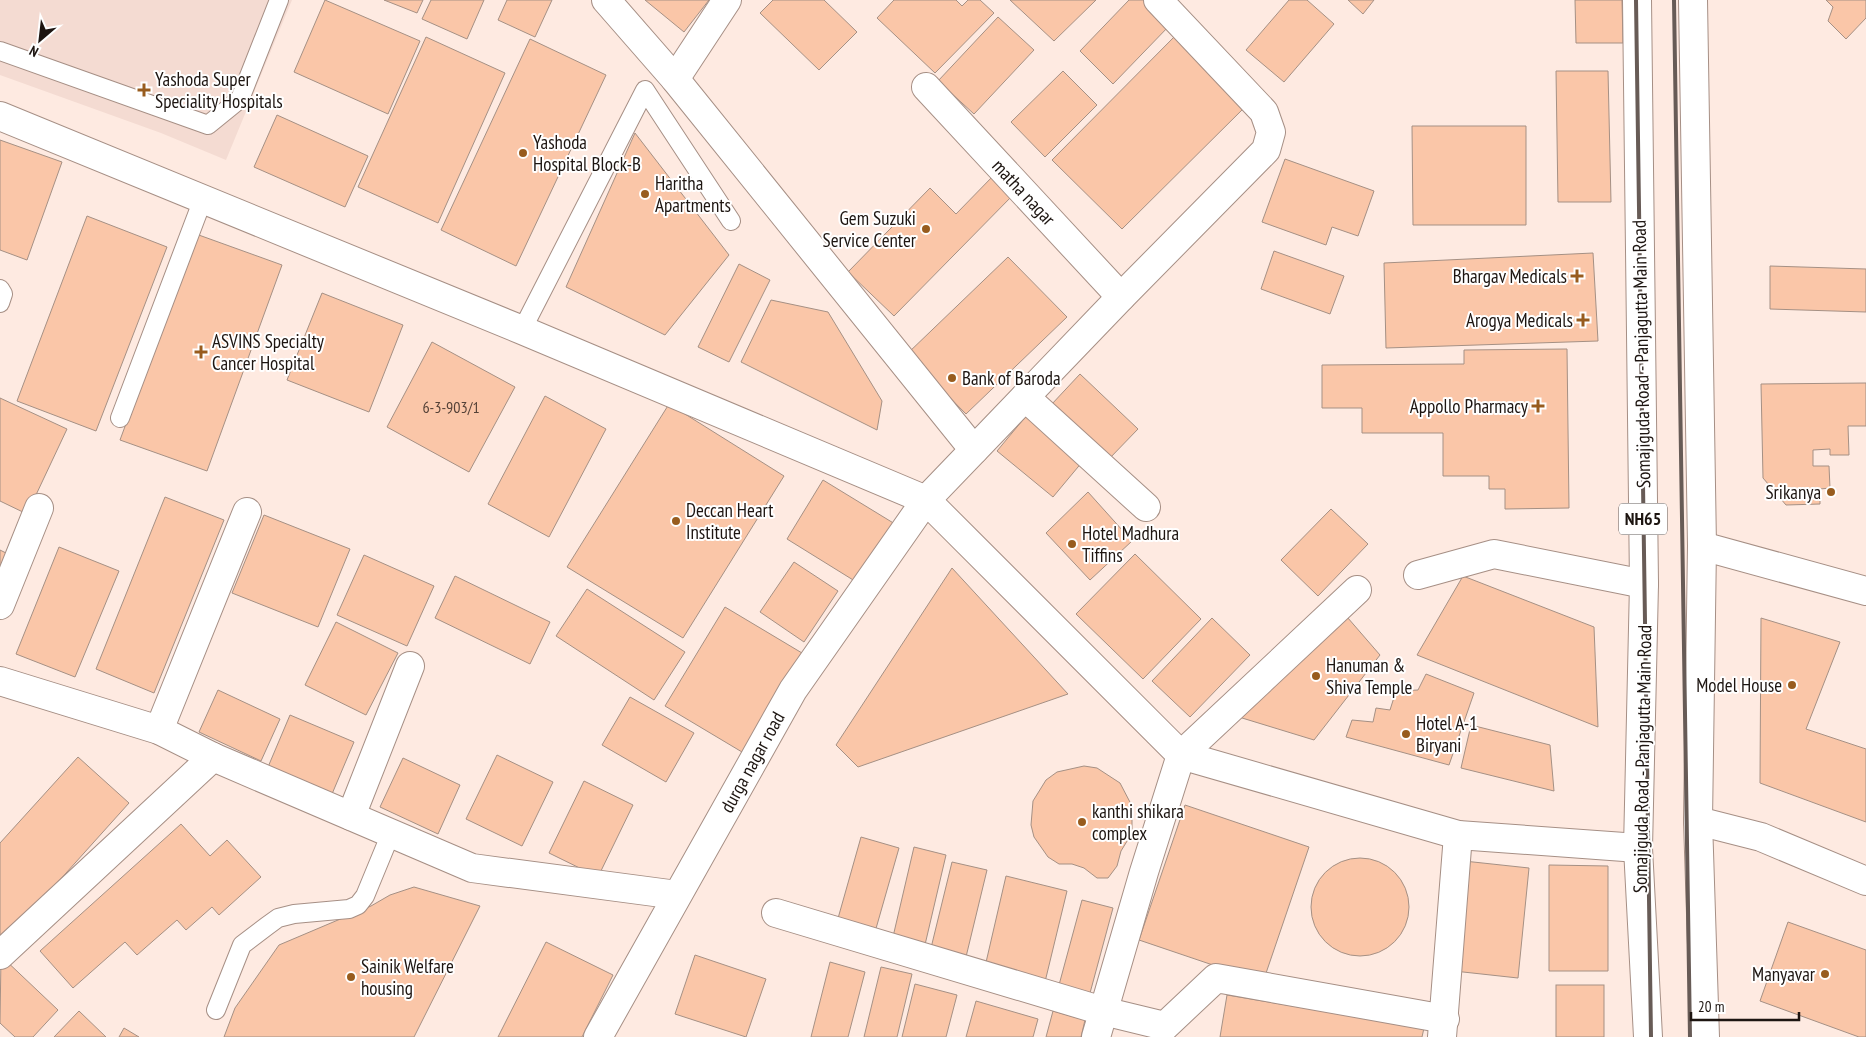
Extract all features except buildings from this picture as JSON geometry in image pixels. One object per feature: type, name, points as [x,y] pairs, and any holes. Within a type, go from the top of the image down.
[{"type":"main road","points":[[606,0],[675,79],[974,450]]},
{"type":"main road","points":[[675,79],[727,0]]},
{"type":"main road","name":"durga nagar road","points":[[598,1037],[793,690],[926,500],[1121,297],[1266,150],[1271,132],[1264,112],[1158,0]]},
{"type":"main road","name":"Somajiguda Road - Panjagutta Main Road","points":[[1637,0],[1644,584],[1638,848],[1648,1037]]},
{"type":"main road","points":[[1693,0],[1702,546],[1698,821],[1704,1037]]},
{"type":"main road","name":"matha nagar","points":[[926,87],[1121,297]]},
{"type":"main road","points":[[0,116],[522,330],[926,500],[1182,755],[1458,835],[1638,848]]},
{"type":"main road","points":[[1025,397],[1146,507]]},
{"type":"main road","points":[[0,605],[39,508]]},
{"type":"main road","points":[[159,730],[247,512]]},
{"type":"main road","points":[[1702,546],[1866,591]]},
{"type":"main road","points":[[1418,575],[1494,554],[1644,584]]},
{"type":"main road","points":[[1096,1037],[1182,755],[1356,590]]},
{"type":"main road","points":[[351,816],[410,666]]},
{"type":"main road","points":[[0,681],[159,730],[213,756],[472,868],[677,896]]},
{"type":"main road","points":[[0,955],[213,756]]},
{"type":"main road","points":[[1698,821],[1761,837],[1866,881]]},
{"type":"main road","points":[[776,913],[1103,1011],[1165,1026],[1216,978],[1443,1028],[1458,835]]},
{"type":"lane","points":[[0,51],[208,124],[240,99],[279,0]]},
{"type":"lane","points":[[522,330],[645,90],[731,221]]},
{"type":"lane","points":[[120,418],[203,199]]},
{"type":"lane","points":[[0,289],[3,294],[0,303]]},
{"type":"lane","points":[[216,1010],[242,945],[278,918],[294,914],[349,909],[358,905],[365,896],[391,833]]},
{"type":"shaded area","name":"Yashoda Super Speciality Hospitals","points":[[0,0],[292,0],[226,160],[161,133],[0,75]]},
{"type":"railway","points":[[1636,0],[1651,1037]]},
{"type":"railway","points":[[1674,0],[1690,1037]]},
{"type":"place","name":"Yashoda Super Speciality Hospitals","points":[[144,90]]},
{"type":"place","name":"Yashoda Hospital Block-B","points":[[523,153]]},
{"type":"place","name":"Haritha Apartments","points":[[645,194]]},
{"type":"place","name":"Gem Suzuki Service Center","points":[[926,229]]},
{"type":"place","name":"Bhargav Medicals","points":[[1577,276]]},
{"type":"place","name":"Arogya Medicals","points":[[1583,320]]},
{"type":"place","name":"ASVINS Specialty Cancer Hospital","points":[[201,352]]},
{"type":"place","name":"Bank of Baroda","points":[[952,378]]},
{"type":"place","name":"Appollo Pharmacy","points":[[1538,406]]},
{"type":"place","name":"Srikanya","points":[[1831,492]]},
{"type":"place","name":"Deccan Heart Institute","points":[[676,521]]},
{"type":"place","name":"Hotel Madhura Tiffins","points":[[1072,544]]},
{"type":"place","name":"Hanuman & Shiva Temple","points":[[1316,676]]},
{"type":"place","name":"Model House","points":[[1792,685]]},
{"type":"place","name":"Hotel A-1 Biryani","points":[[1406,734]]},
{"type":"place","name":"kanthi shikara complex","points":[[1082,822]]},
{"type":"place","name":"Manyavar","points":[[1825,974]]},
{"type":"place","name":"Sainik Welfare housing","points":[[351,977]]}]
